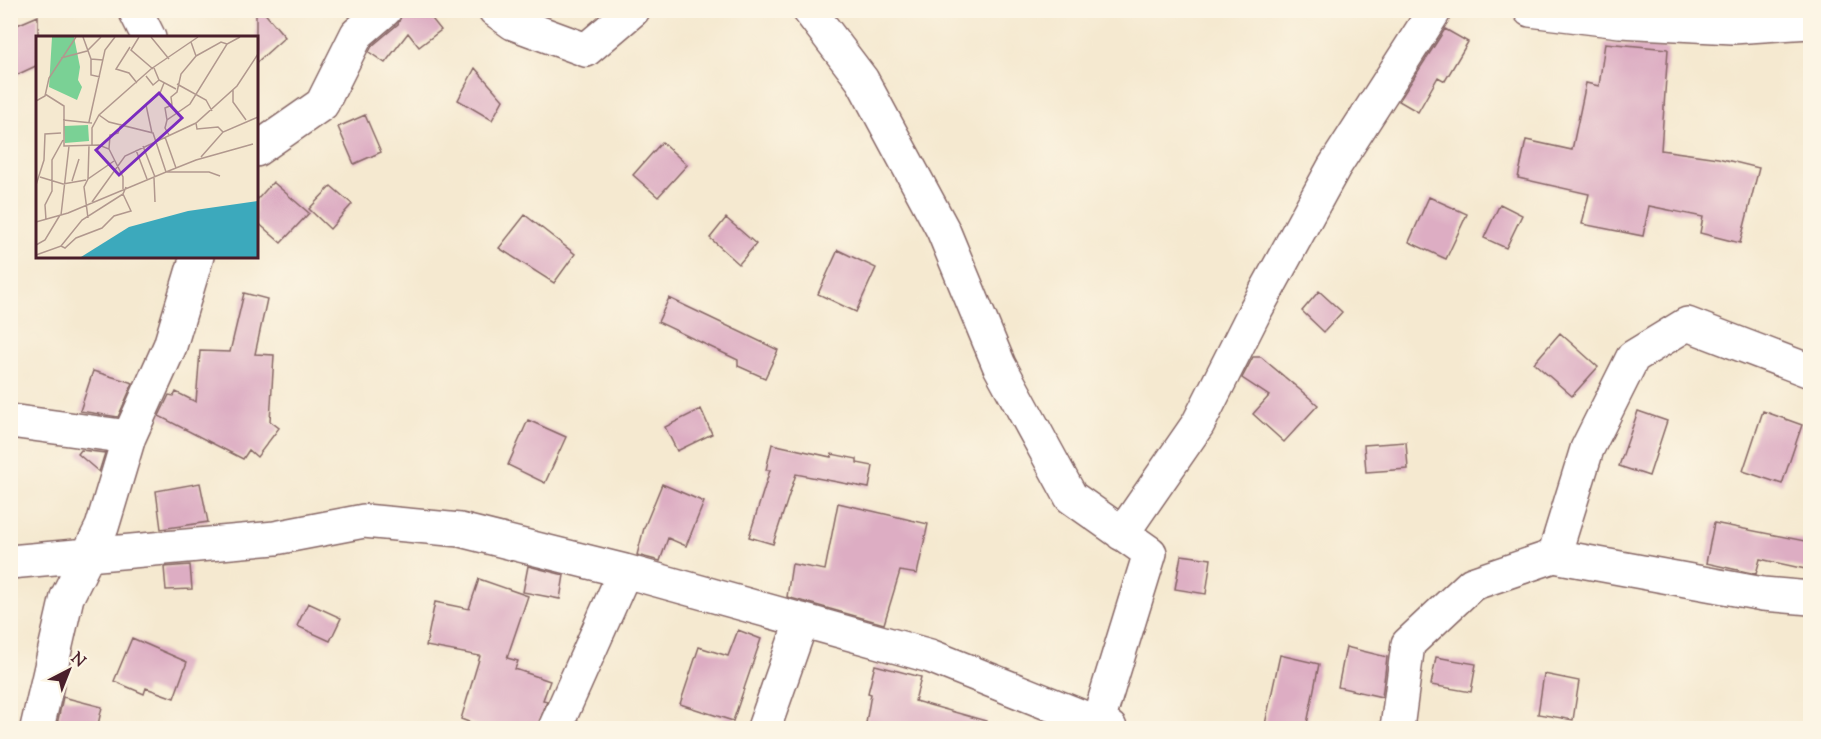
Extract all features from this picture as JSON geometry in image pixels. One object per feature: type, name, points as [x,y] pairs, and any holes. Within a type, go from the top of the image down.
[{"type":"street","points":[[135,10],[147,36]]},
{"type":"street","points":[[258,149],[322,104],[357,34],[386,10]]},
{"type":"street","points":[[495,10],[513,23],[586,50],[633,10]]},
{"type":"street","points":[[10,562],[275,538],[364,521],[460,530],[625,571],[930,656],[1101,727],[1150,554],[1071,497],[999,365],[943,230],[862,80],[809,10]]},
{"type":"street","points":[[1122,534],[1198,424],[1255,311],[1334,167],[1435,10]]},
{"type":"street","points":[[1530,10],[1620,21],[1721,26],[1810,22]]},
{"type":"street","points":[[37,729],[67,597],[102,527],[129,437],[170,346],[196,258]]},
{"type":"street","points":[[1554,556],[1587,449],[1634,357],[1687,324],[1810,371]]},
{"type":"street","points":[[10,421],[129,437]]},
{"type":"street","points":[[1397,729],[1408,644],[1472,584],[1554,556],[1763,594],[1810,598]]},
{"type":"street","points":[[555,729],[625,571]]},
{"type":"street","points":[[764,729],[802,620]]},
{"type":"building","points":[[256,10],[262,10],[285,37],[258,61],[258,36],[256,36]]},
{"type":"building","points":[[403,10],[425,10],[441,30],[419,47],[408,33],[385,63],[369,52],[372,46],[398,24]]},
{"type":"building","points":[[38,16],[36,66],[10,78],[10,28]]},
{"type":"building","points":[[1445,29],[1468,42],[1445,81],[1438,77],[1418,112],[1399,101]]},
{"type":"building","points":[[1605,43],[1668,49],[1661,150],[1718,158],[1759,168],[1740,243],[1700,233],[1703,217],[1649,206],[1643,236],[1582,224],[1589,194],[1518,178],[1526,140],[1572,150],[1586,83],[1599,86]]},
{"type":"building","points":[[475,68],[503,100],[492,120],[458,100]]},
{"type":"building","points":[[365,115],[381,152],[354,164],[338,127]]},
{"type":"building","points":[[662,142],[687,165],[658,197],[633,175]]},
{"type":"building","points":[[273,182],[309,213],[281,243],[258,223],[258,199]]},
{"type":"building","points":[[331,186],[352,204],[330,229],[309,209]]},
{"type":"building","points":[[1429,197],[1467,214],[1446,259],[1409,242]]},
{"type":"building","points":[[1500,204],[1522,215],[1506,248],[1484,238]]},
{"type":"building","points":[[525,215],[575,254],[554,283],[499,248]]},
{"type":"building","points":[[726,218],[756,244],[739,264],[710,238]]},
{"type":"building","points":[[838,250],[876,268],[856,312],[818,294]]},
{"type":"building","points":[[1319,291],[1342,312],[1324,332],[1302,311]]},
{"type":"building","points":[[244,293],[267,299],[255,354],[274,355],[270,421],[279,428],[257,457],[249,450],[243,459],[159,416],[169,395],[174,396],[176,392],[196,402],[200,351],[230,352]]},
{"type":"building","points":[[669,298],[778,350],[765,378],[738,366],[738,360],[658,322]]},
{"type":"building","points":[[1560,333],[1598,367],[1572,396],[1534,363]]},
{"type":"building","points":[[1253,357],[1261,357],[1318,405],[1284,442],[1253,414],[1269,396],[1242,378]]},
{"type":"building","points":[[93,371],[133,383],[118,417],[80,411]]},
{"type":"building","points":[[701,409],[712,434],[677,451],[665,427]]},
{"type":"building","points":[[1638,411],[1667,421],[1649,476],[1619,466]]},
{"type":"building","points":[[1763,411],[1802,425],[1782,484],[1743,471]]},
{"type":"building","points":[[528,420],[566,437],[545,483],[508,465]]},
{"type":"building","points":[[1406,442],[1408,469],[1366,472],[1364,445]]},
{"type":"building","points":[[772,444],[831,457],[832,454],[857,459],[857,463],[873,466],[869,488],[796,474],[773,544],[749,537],[770,470],[766,470]]},
{"type":"building","points":[[81,450],[105,453],[99,472],[78,454]]},
{"type":"building","points":[[200,483],[208,522],[161,529],[156,491]]},
{"type":"building","points":[[662,484],[704,502],[686,546],[668,538],[660,561],[637,555],[644,528]]},
{"type":"building","points":[[838,503],[928,524],[917,574],[900,571],[884,624],[787,597],[792,564],[825,570]]},
{"type":"building","points":[[1714,523],[1810,542],[1810,570],[1760,559],[1756,574],[1706,563]]},
{"type":"building","points":[[1181,555],[1211,559],[1206,594],[1175,589]]},
{"type":"building","points":[[190,565],[192,589],[166,590],[164,567]]},
{"type":"building","points":[[528,566],[564,575],[560,599],[523,592]]},
{"type":"building","points":[[479,579],[528,596],[507,658],[518,661],[515,669],[550,681],[543,700],[547,701],[537,729],[487,729],[461,719],[480,656],[426,646],[435,602],[469,609]]},
{"type":"building","points":[[308,603],[341,618],[330,641],[297,626]]},
{"type":"building","points":[[738,630],[761,639],[733,721],[680,704],[699,647],[728,656]]},
{"type":"building","points":[[132,638],[187,662],[174,698],[146,688],[144,694],[114,681]]},
{"type":"building","points":[[1346,647],[1387,657],[1382,697],[1338,687]]},
{"type":"building","points":[[1280,655],[1319,664],[1306,729],[1264,729]]},
{"type":"building","points":[[1436,657],[1476,664],[1471,692],[1431,685]]},
{"type":"building","points":[[875,665],[921,677],[915,701],[986,721],[985,729],[865,729],[871,694],[868,693]]},
{"type":"building","points":[[1544,674],[1579,681],[1573,720],[1538,714]]},
{"type":"building","points":[[63,697],[102,707],[97,729],[56,729]]}]
